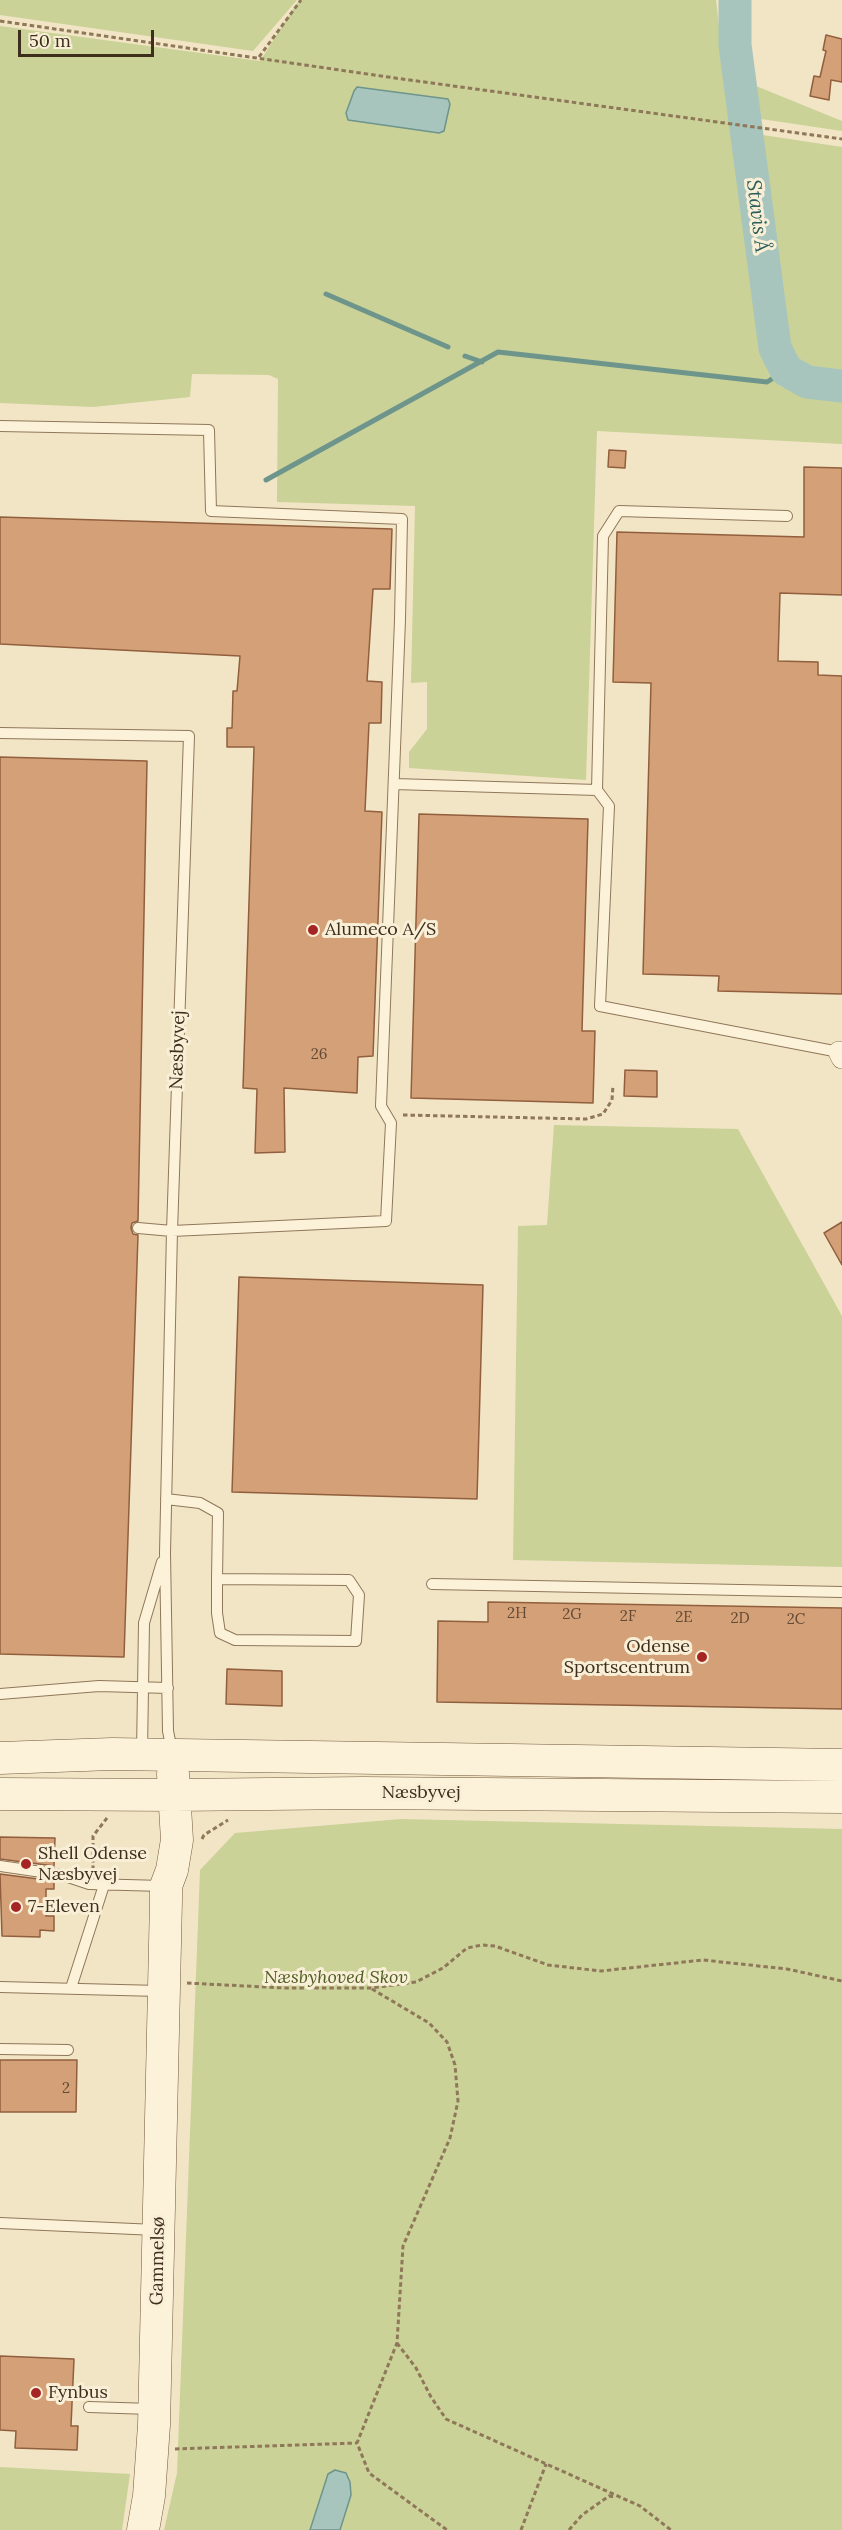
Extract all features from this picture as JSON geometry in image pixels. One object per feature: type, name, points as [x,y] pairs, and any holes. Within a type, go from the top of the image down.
[{"type":"street","name":"Næsbyvej","points":[[0,1758],[375,1793],[842,1797]]},
{"type":"street","name":"Næsbyvej","points":[[0,1794],[160,1774],[395,1759],[842,1765]]},
{"type":"street","points":[[0,1783],[104,1772],[160,1774]]},
{"type":"street","name":"Gammelsø","points":[[143,2530],[153,2450],[159,2230],[166,1886],[160,1869],[160,1774]]},
{"type":"lane","points":[[0,426],[209,430],[211,510],[402,519],[381,1106],[391,1123],[386,1221],[172,1232],[138,1228]]},
{"type":"lane","points":[[787,516],[619,511],[603,536],[597,790],[609,806],[600,1006],[840,1055]]},
{"type":"lane","name":"Næsbyvej","points":[[0,733],[189,736],[172,1232],[166,1499],[168,1731],[160,1774]]},
{"type":"lane","points":[[394,784],[597,790]]},
{"type":"lane","points":[[166,1499],[200,1503],[218,1513],[217,1579],[217,1613],[220,1633],[236,1640],[356,1641],[359,1595],[349,1580],[217,1579]]},
{"type":"lane","name":"Næsbyvej","points":[[160,1774],[143,1687],[144,1623],[165,1553]]},
{"type":"lane","points":[[432,1584],[842,1592]]},
{"type":"lane","points":[[0,1694],[99,1686],[168,1688]]},
{"type":"lane","points":[[0,1866],[62,1875],[88,1884],[166,1886]]},
{"type":"lane","points":[[71,1988],[104,1885]]},
{"type":"lane","points":[[0,1987],[163,1991]]},
{"type":"lane","points":[[0,2049],[68,2050]]},
{"type":"lane","points":[[0,2223],[159,2230]]},
{"type":"lane","points":[[89,2407],[154,2409]]},
{"type":"path","points":[[260,57],[301,0]]},
{"type":"path","points":[[0,21],[842,139]]},
{"type":"path","points":[[386,1115],[586,1119],[603,1114],[612,1100],[613,1085]]},
{"type":"path","points":[[199,1844],[204,1835],[230,1819]]},
{"type":"path","points":[[163,1991],[180,1982],[284,1988],[370,1988],[416,1982],[443,1968],[467,1948],[482,1945],[495,1946],[548,1965],[601,1971],[703,1960],[787,1969],[842,1981]]},
{"type":"path","points":[[370,1988],[429,2023],[447,2042],[455,2066],[458,2101],[450,2138],[403,2246],[397,2343],[357,2443],[369,2474],[447,2530]]},
{"type":"path","points":[[397,2343],[416,2368],[446,2419],[598,2486],[614,2497]]},
{"type":"path","points":[[153,2450],[357,2443]]},
{"type":"path","points":[[521,2530],[546,2464]]},
{"type":"path","points":[[569,2530],[582,2515],[609,2496],[640,2506],[671,2530]]},
{"type":"green space","points":[[0,0],[297,0],[253,51],[0,15]]},
{"type":"green space","points":[[299,0],[716,0],[731,131],[760,320],[771,371],[780,386],[842,396],[842,444],[597,431],[586,780],[409,768],[409,752],[427,729],[427,682],[411,683],[415,506],[277,502],[278,379],[269,375],[192,374],[190,397],[93,407],[0,403],[0,26],[260,61]]},
{"type":"green space","points":[[756,86],[842,121],[842,131],[761,119]]},
{"type":"green space","points":[[763,135],[842,147],[842,377],[809,372],[789,357],[785,346]]},
{"type":"green space","points":[[554,1125],[738,1129],[842,1316],[842,1567],[513,1560],[518,1226],[547,1225]]},
{"type":"green space","name":"Næsbyhoved Skov","points":[[401,1819],[842,1829],[842,2530],[340,2530],[350,2495],[328,2474],[310,2530],[164,2530],[177,2473],[200,1870],[235,1833]]},
{"type":"green space","points":[[0,2467],[130,2474],[122,2530],[0,2530]]},
{"type":"water","points":[[357,87],[448,99],[450,104],[444,131],[439,133],[348,120],[346,113]]},
{"type":"water","points":[[335,2470],[346,2473],[350,2482],[351,2495],[340,2530],[310,2530],[328,2474]]},
{"type":"building","points":[[826,35],[842,39],[842,82],[831,80],[829,100],[810,96],[814,76],[820,77],[826,51],[823,50]]},
{"type":"building","points":[[609,450],[626,451],[625,468],[608,467]]},
{"type":"building","points":[[804,467],[842,468],[842,595],[780,593],[778,661],[818,662],[818,675],[842,676],[842,994],[718,991],[719,976],[643,974],[651,683],[613,682],[617,532],[804,537]]},
{"type":"building","name":"Alumeco A/S","points":[[0,517],[392,529],[390,589],[373,589],[367,681],[382,682],[381,723],[369,723],[365,811],[382,812],[373,1056],[358,1057],[357,1093],[284,1088],[285,1152],[255,1153],[257,1089],[243,1088],[254,747],[227,747],[227,728],[232,728],[233,691],[237,691],[240,656],[0,644]]},
{"type":"building","points":[[0,757],[147,761],[138,1221],[132,1223],[131,1228],[133,1234],[138,1235],[124,1657],[0,1654]]},
{"type":"building","points":[[419,814],[588,819],[582,1031],[595,1031],[593,1103],[411,1098]]},
{"type":"building","points":[[625,1070],[657,1071],[657,1097],[624,1096]]},
{"type":"building","points":[[842,1222],[842,1265],[824,1233]]},
{"type":"building","points":[[239,1277],[483,1285],[477,1499],[232,1492]]},
{"type":"building","points":[[488,1602],[842,1608],[842,1709],[437,1702],[438,1621],[488,1622]]},
{"type":"building","points":[[227,1669],[282,1671],[282,1706],[226,1704]]},
{"type":"building","points":[[0,1837],[55,1838],[54,1866],[0,1859]]},
{"type":"building","points":[[0,1874],[54,1881],[54,1889],[46,1889],[46,1916],[54,1916],[54,1931],[40,1930],[40,1937],[2,1936]]},
{"type":"building","points":[[0,2060],[77,2060],[76,2112],[0,2112]]},
{"type":"building","name":"Fynbus","points":[[0,2356],[74,2359],[71,2426],[78,2426],[77,2450],[15,2448],[16,2431],[0,2430]]},
{"type":"waterway","name":"Stavis Å","points":[[735,0],[735,45],[775,348],[786,370],[807,382],[842,386]]},
{"type":"waterway","points":[[326,294],[448,347]]},
{"type":"waterway","points":[[266,480],[498,352],[767,382],[786,370]]},
{"type":"waterway","points":[[465,356],[482,362]]},
{"type":"place","name":"Alumeco A/S","points":[[313,930]]},
{"type":"place","name":"Odense Sportscentrum","points":[[702,1657]]},
{"type":"place","name":"Shell Odense Næsbyvej","points":[[26,1864]]},
{"type":"place","name":"7-Eleven","points":[[16,1907]]},
{"type":"place","name":"Fynbus","points":[[36,2393]]}]
